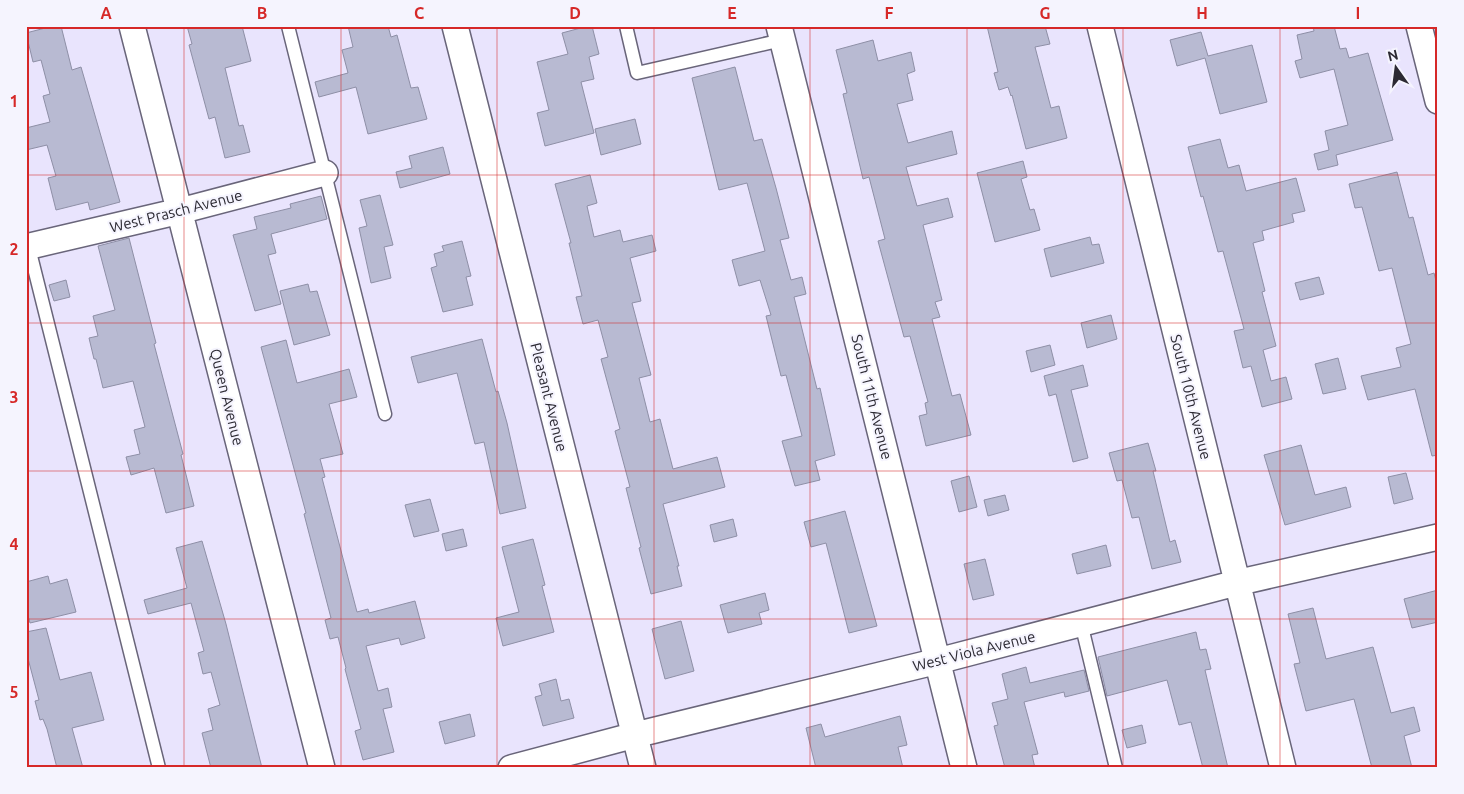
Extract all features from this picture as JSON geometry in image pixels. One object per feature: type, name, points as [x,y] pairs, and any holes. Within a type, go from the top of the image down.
[{"type":"street","name":"Queen Avenue","points":[[132,26],[322,768]]},
{"type":"street","name":"Pleasant Avenue","points":[[455,26],[643,768]]},
{"type":"street","name":"South 10th Avenue","points":[[1100,26],[1283,768]]},
{"type":"street","points":[[1419,26],[1438,101]]},
{"type":"street","name":"South 11th Avenue","points":[[781,33],[964,768]]},
{"type":"street","name":"West Prasch Avenue","points":[[27,244],[180,211],[325,173]]},
{"type":"street","name":"West Viola Avenue","points":[[512,768],[938,661],[1236,583],[1438,537]]},
{"type":"lane","points":[[288,26],[385,414]]},
{"type":"lane","points":[[626,26],[637,73],[781,33]]},
{"type":"lane","points":[[27,244],[159,768]]},
{"type":"lane","points":[[1081,623],[1116,768]]},
{"type":"building","points":[[53,26],[61,26],[72,70],[81,67],[120,202],[90,210],[88,202],[56,210],[48,178],[56,176],[47,145],[26,150],[26,128],[50,122],[43,96],[50,94],[41,60],[33,62],[26,33]]},
{"type":"building","points":[[187,26],[242,26],[251,61],[225,68],[239,126],[243,125],[250,152],[225,158],[215,117],[209,119],[189,45],[192,44]]},
{"type":"building","points":[[348,26],[388,26],[391,37],[397,35],[411,88],[418,87],[427,119],[368,134],[356,87],[319,97],[315,82],[348,73],[342,50],[353,47]]},
{"type":"building","points":[[592,26],[599,54],[589,57],[594,79],[581,82],[594,133],[545,146],[537,113],[549,110],[537,62],[568,54],[562,33]]},
{"type":"building","points":[[987,26],[1045,26],[1050,44],[1035,47],[1051,108],[1059,106],[1067,138],[1026,149],[1012,95],[1008,87],[999,90],[994,73],[998,72]]},
{"type":"building","points":[[1313,26],[1334,26],[1340,49],[1346,48],[1349,58],[1368,53],[1393,140],[1336,155],[1338,165],[1318,170],[1314,154],[1329,150],[1325,131],[1348,125],[1334,69],[1300,78],[1295,61],[1302,59],[1297,35],[1314,31]]},
{"type":"building","points":[[1201,32],[1208,56],[1252,45],[1267,102],[1220,114],[1205,58],[1177,66],[1170,40]]},
{"type":"building","points":[[873,40],[878,61],[911,52],[915,71],[907,74],[913,100],[897,104],[908,143],[952,131],[957,154],[906,167],[917,206],[948,198],[953,217],[923,225],[942,300],[935,302],[940,317],[932,319],[952,396],[960,394],[971,435],[926,446],[919,416],[927,414],[925,403],[928,402],[910,336],[904,337],[878,241],[885,239],[869,177],[863,179],[843,94],[847,93],[836,50]]},
{"type":"building","points":[[735,67],[754,141],[762,139],[776,188],[789,238],[780,240],[791,280],[802,277],[806,294],[794,297],[817,389],[820,388],[835,455],[815,461],[820,480],[795,486],[782,441],[802,436],[786,375],[781,376],[766,316],[771,315],[760,280],[739,286],[732,260],[765,251],[747,183],[719,190],[692,78]]},
{"type":"building","points":[[635,119],[641,144],[601,155],[595,129]]},
{"type":"building","points":[[1220,139],[1228,168],[1239,165],[1246,191],[1296,178],[1305,211],[1292,214],[1294,222],[1262,231],[1264,240],[1253,243],[1265,291],[1262,292],[1276,346],[1263,350],[1271,381],[1286,377],[1292,399],[1262,407],[1251,366],[1243,368],[1234,331],[1244,329],[1223,251],[1218,252],[1188,147]]},
{"type":"building","points":[[443,147],[450,174],[400,188],[396,172],[412,168],[409,156]]},
{"type":"building","points":[[1023,161],[1027,177],[1021,179],[1030,210],[1034,209],[1040,230],[995,242],[977,173]]},
{"type":"building","points":[[1397,172],[1409,218],[1413,217],[1428,275],[1434,273],[1438,289],[1438,455],[1432,456],[1415,389],[1368,400],[1361,376],[1401,367],[1396,348],[1411,344],[1392,268],[1379,271],[1362,207],[1355,208],[1349,184]]},
{"type":"building","points":[[590,175],[597,203],[587,206],[594,237],[620,230],[623,242],[652,235],[656,251],[630,258],[641,301],[632,303],[651,375],[639,378],[650,422],[660,419],[673,469],[717,457],[725,487],[663,504],[679,566],[677,566],[682,586],[651,594],[626,488],[630,487],[615,431],[620,429],[601,359],[608,357],[598,320],[583,324],[576,297],[582,296],[569,243],[571,243],[555,184]]},
{"type":"building","points":[[380,195],[393,245],[384,247],[391,278],[371,283],[359,228],[367,226],[360,200]]},
{"type":"building","points":[[321,196],[327,219],[271,234],[276,253],[268,255],[281,304],[255,311],[233,235],[257,229],[254,217],[291,208],[290,204]]},
{"type":"building","points":[[1090,237],[1092,245],[1099,244],[1104,263],[1051,277],[1044,249]]},
{"type":"building","points":[[129,238],[183,454],[181,455],[194,506],[166,513],[154,468],[131,475],[126,457],[140,454],[134,430],[145,427],[133,381],[103,388],[89,338],[98,336],[93,316],[115,310],[98,246]]},
{"type":"building","points":[[462,241],[471,276],[466,277],[473,305],[443,312],[431,268],[437,266],[434,254],[444,251],[442,246]]},
{"type":"building","points":[[1319,277],[1324,294],[1300,300],[1295,283]]},
{"type":"building","points":[[66,280],[70,297],[54,301],[49,285]]},
{"type":"building","points":[[308,284],[310,292],[317,291],[330,335],[294,345],[280,291]]},
{"type":"building","points":[[1111,315],[1117,339],[1087,348],[1081,323]]},
{"type":"building","points":[[482,339],[496,392],[498,391],[507,423],[526,508],[500,514],[484,442],[475,444],[457,373],[418,383],[411,357]]},
{"type":"building","points":[[286,340],[297,383],[349,369],[357,397],[329,404],[343,454],[320,459],[325,477],[322,478],[357,612],[368,609],[369,613],[415,601],[425,638],[401,645],[399,638],[366,646],[378,691],[388,688],[392,707],[383,709],[394,752],[363,760],[355,731],[361,729],[346,668],[338,637],[330,639],[325,620],[331,618],[304,514],[306,513],[261,347]]},
{"type":"building","points":[[1050,345],[1055,365],[1031,372],[1026,351]]},
{"type":"building","points":[[1338,358],[1346,389],[1323,394],[1315,364]]},
{"type":"building","points":[[1083,365],[1088,386],[1071,390],[1088,458],[1073,462],[1056,394],[1049,396],[1044,376]]},
{"type":"building","points":[[1148,443],[1156,471],[1153,471],[1170,542],[1175,540],[1181,562],[1152,569],[1139,517],[1132,518],[1122,480],[1117,481],[1109,453]]},
{"type":"building","points":[[1301,445],[1315,495],[1346,487],[1351,507],[1285,525],[1264,455]]},
{"type":"building","points":[[1406,473],[1413,499],[1394,504],[1388,477]]},
{"type":"building","points":[[969,476],[977,507],[959,512],[951,481]]},
{"type":"building","points":[[1005,495],[1009,510],[988,516],[984,500]]},
{"type":"building","points":[[430,499],[439,531],[414,537],[405,505]]},
{"type":"building","points":[[845,511],[877,626],[849,633],[826,543],[811,547],[804,522]]},
{"type":"building","points":[[733,519],[737,536],[714,542],[710,525]]},
{"type":"building","points":[[463,529],[467,546],[446,551],[442,534]]},
{"type":"building","points":[[533,539],[545,585],[542,586],[554,632],[503,646],[496,618],[519,612],[502,547]]},
{"type":"building","points":[[202,541],[226,624],[262,768],[211,768],[202,733],[213,730],[208,709],[220,705],[211,672],[203,674],[198,653],[204,651],[191,603],[148,614],[144,600],[187,588],[176,548]]},
{"type":"building","points":[[1106,545],[1111,566],[1077,574],[1072,554]]},
{"type":"building","points":[[985,559],[994,595],[973,600],[964,564]]},
{"type":"building","points":[[48,576],[50,584],[67,579],[76,612],[30,623],[26,608],[26,582]]},
{"type":"building","points":[[1438,590],[1438,622],[1412,628],[1404,599]]},
{"type":"building","points":[[765,593],[769,610],[759,613],[762,624],[728,633],[720,605]]},
{"type":"building","points":[[1313,608],[1326,659],[1373,647],[1391,713],[1414,707],[1420,731],[1404,736],[1412,768],[1372,768],[1354,699],[1306,711],[1294,664],[1300,663],[1288,614]]},
{"type":"building","points":[[681,621],[694,671],[665,679],[652,629]]},
{"type":"building","points":[[46,628],[60,680],[91,672],[104,720],[72,728],[83,768],[57,768],[47,729],[43,719],[40,720],[35,701],[39,700],[26,651],[26,632]]},
{"type":"building","points":[[1196,632],[1200,650],[1206,649],[1211,669],[1205,670],[1228,768],[1203,768],[1191,722],[1179,725],[1167,680],[1107,696],[1098,657]]},
{"type":"building","points":[[1026,667],[1030,683],[1084,670],[1089,691],[1065,697],[1064,692],[1024,702],[1038,754],[1032,755],[1035,768],[1005,768],[994,726],[998,725],[992,703],[1008,699],[1002,674]]},
{"type":"building","points":[[556,679],[561,701],[569,699],[574,718],[543,726],[535,697],[542,695],[539,684]]},
{"type":"building","points":[[470,714],[475,736],[445,744],[439,722]]},
{"type":"building","points":[[900,716],[907,745],[898,747],[903,768],[816,768],[806,728],[821,724],[825,737]]},
{"type":"building","points":[[1142,725],[1146,743],[1127,748],[1122,730]]}]
